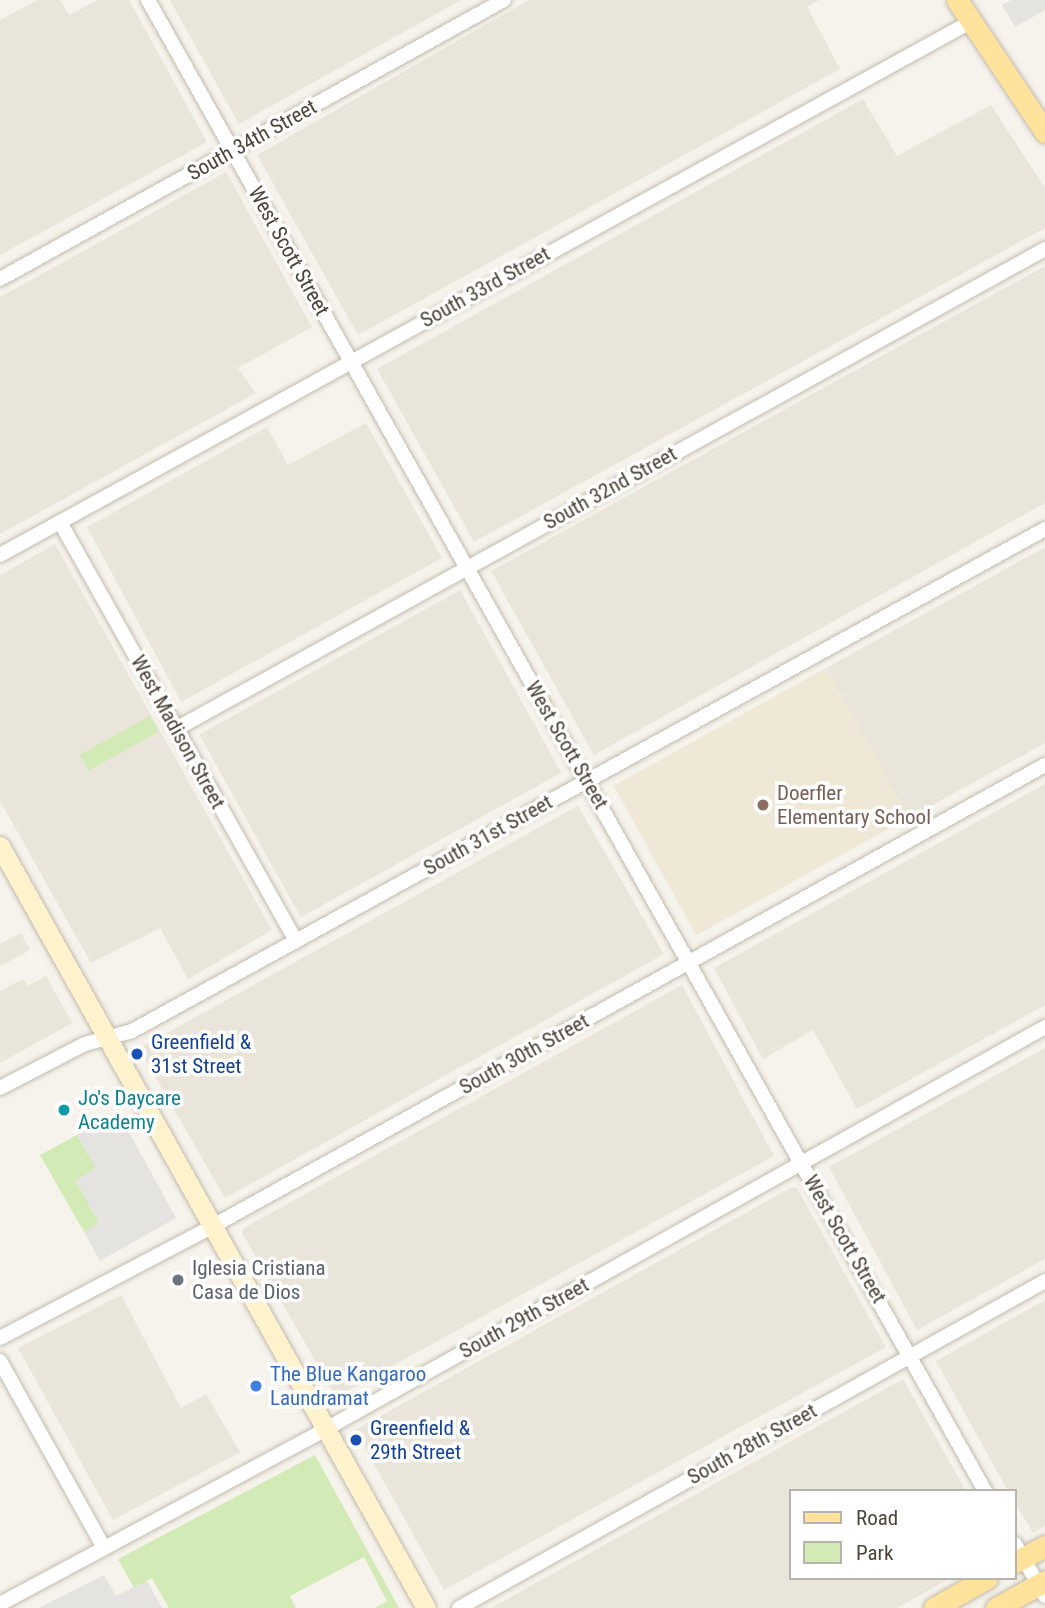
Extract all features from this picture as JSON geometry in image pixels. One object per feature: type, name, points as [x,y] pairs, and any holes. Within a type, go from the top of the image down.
[{"type":"main road","points":[[957,0],[1045,132]]},
{"type":"main road","points":[[0,846],[324,1430],[426,1608]]},
{"type":"main road","points":[[1018,1555],[1045,1546]]},
{"type":"main road","points":[[934,1608],[983,1580]]},
{"type":"main road","points":[[996,1608],[1043,1587]]},
{"type":"street","name":"West Scott Street","points":[[148,0],[984,1489]]},
{"type":"street","name":"South 34th Street","points":[[0,279],[505,0]]},
{"type":"street","name":"South 33rd Street","points":[[0,555],[972,21]]},
{"type":"street","name":"South 32nd Street","points":[[176,729],[1045,249]]},
{"type":"street","name":"West Madison Street","points":[[60,522],[296,941]]},
{"type":"street","name":"South 31st Street","points":[[0,1088],[85,1044],[132,1031],[1045,529]]},
{"type":"street","name":"South 30th Street","points":[[0,1338],[213,1226],[1045,765]]},
{"type":"street","name":"South 29th Street","points":[[0,1604],[324,1430],[1045,1027]]},
{"type":"street","name":"South 28th Street","points":[[459,1608],[1045,1281]]},
{"type":"street","points":[[0,1362],[104,1548]]},
{"type":"street","points":[[1018,1555],[1043,1587]]},
{"type":"shaded area","points":[[38,0],[60,0],[69,15],[98,0],[129,0],[207,142],[0,255],[0,20]]},
{"type":"shaded area","points":[[170,0],[461,0],[239,124]]},
{"type":"shaded area","points":[[529,0],[819,0],[807,7],[840,69],[358,335],[257,155]]},
{"type":"shaded area","points":[[1011,0],[1045,0],[1045,10],[1015,27],[1002,5]]},
{"type":"shaded area","points":[[863,99],[897,156],[991,105],[1045,188],[1045,228],[474,542],[377,369]]},
{"type":"shaded area","points":[[226,172],[312,327],[238,368],[256,393],[0,534],[0,297]]},
{"type":"shaded area","points":[[1045,266],[1045,503],[594,755],[491,571]]},
{"type":"shaded area","points":[[366,423],[442,558],[181,702],[87,527],[267,427],[288,465]]},
{"type":"shaded area","points":[[55,544],[272,930],[188,979],[160,928],[91,963],[0,801],[0,575]]},
{"type":"shaded area","points":[[1045,547],[1045,743],[909,818],[826,668]]},
{"type":"shaded area","points":[[460,590],[561,773],[301,917],[199,734]]},
{"type":"shaded area","name":"Doerfler Elementary School","points":[[826,668],[909,818],[696,935],[613,786]]},
{"type":"shaded area","points":[[1045,784],[1045,1005],[857,1109],[813,1030],[763,1059],[714,968]]},
{"type":"shaded area","points":[[578,806],[664,954],[225,1198],[141,1052],[143,1046]]},
{"type":"shaded area","points":[[21,933],[30,950],[0,966],[0,944]]},
{"type":"shaded area","points":[[46,976],[72,1023],[0,1063],[0,991],[23,979],[28,986]]},
{"type":"shaded area","points":[[682,985],[774,1156],[336,1397],[242,1233],[244,1228]]},
{"type":"shaded area","points":[[1045,1048],[1045,1259],[917,1330],[829,1167]]},
{"type":"shaded area","points":[[118,1112],[176,1218],[100,1261],[84,1232],[99,1223],[75,1180],[96,1168],[77,1135]]},
{"type":"shaded area","points":[[792,1187],[797,1188],[886,1347],[444,1590],[355,1430]]},
{"type":"shaded area","points":[[121,1295],[181,1408],[206,1394],[240,1452],[113,1520],[18,1348]]},
{"type":"shaded area","points":[[1045,1300],[1045,1526],[1033,1533],[1017,1506],[1017,1489],[1007,1489],[936,1361]]},
{"type":"shaded area","points":[[903,1379],[965,1489],[790,1489],[790,1580],[947,1580],[897,1608],[491,1608]]},
{"type":"shaded area","points":[[104,1575],[116,1596],[147,1581],[162,1608],[39,1608]]},
{"type":"green space","points":[[150,716],[159,732],[89,771],[80,755]]},
{"type":"green space","points":[[77,1135],[96,1168],[76,1181],[99,1223],[84,1232],[40,1155]]},
{"type":"green space","points":[[315,1455],[399,1608],[375,1608],[387,1601],[364,1557],[290,1596],[296,1608],[169,1608],[152,1578],[134,1588],[118,1559]]},
{"type":"place","name":"Doerfler Elementary School","points":[[763,805]]},
{"type":"place","name":"Greenfield & 31st Street","points":[[137,1054]]},
{"type":"place","name":"Jo's Daycare Academy","points":[[64,1110]]},
{"type":"place","name":"Iglesia Cristiana Casa de Dios","points":[[178,1280]]},
{"type":"place","name":"The Blue Kangaroo Laundramat","points":[[256,1386]]},
{"type":"place","name":"Greenfield & 29th Street","points":[[356,1440]]}]
